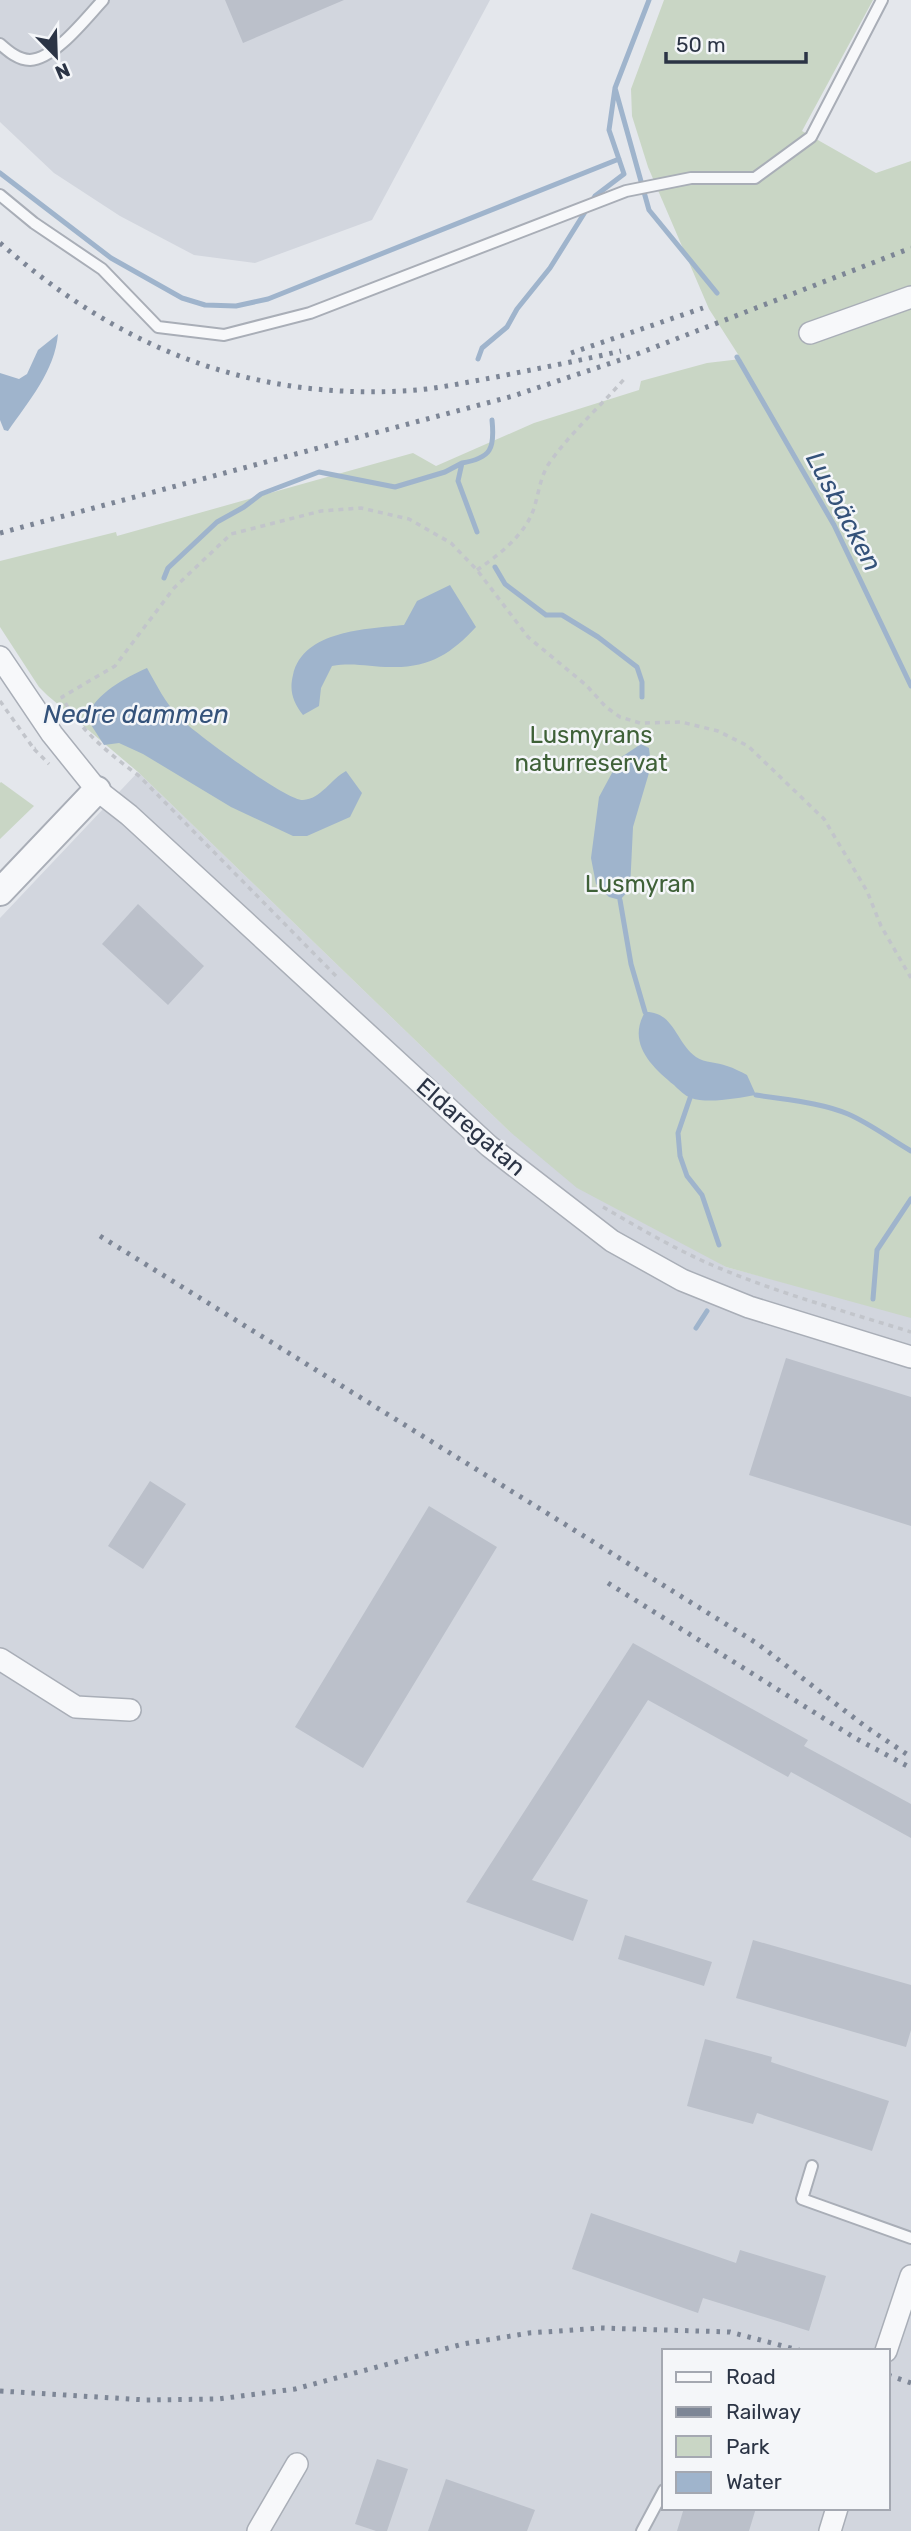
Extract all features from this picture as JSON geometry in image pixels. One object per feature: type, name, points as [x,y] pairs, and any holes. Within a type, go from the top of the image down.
[{"type":"street","points":[[810,333],[911,297]]},
{"type":"street","name":"Eldaregatan","points":[[0,657],[52,734],[97,790],[129,816],[489,1146],[612,1241],[682,1280],[749,1307],[911,1357]]},
{"type":"street","points":[[0,892],[97,790]]},
{"type":"street","points":[[0,1658],[76,1707],[130,1710]]},
{"type":"street","points":[[887,2349],[911,2276]]},
{"type":"street","points":[[258,2531],[297,2464]]},
{"type":"street","points":[[830,2531],[836,2510]]},
{"type":"lane","points":[[0,44],[14,55],[30,60],[40,56],[58,48],[103,0]]},
{"type":"lane","points":[[0,195],[34,223],[102,270],[158,327],[224,335],[310,313],[626,191],[691,178],[755,178],[811,137],[882,0]]},
{"type":"lane","points":[[812,2166],[802,2199],[911,2238]]},
{"type":"lane","points":[[642,2531],[662,2494]]},
{"type":"path","points":[[477,570],[511,542],[529,522],[548,465],[584,419],[625,379]]},
{"type":"path","points":[[338,978],[139,776],[107,751],[72,715],[62,697],[115,666],[174,588],[231,534],[321,511],[361,508],[409,519],[451,543],[477,570],[528,637],[620,717],[640,723],[681,722],[718,731],[748,746],[824,819],[867,891],[881,926],[911,978]]},
{"type":"path","points":[[34,749],[51,766]]},
{"type":"path","points":[[601,1206],[711,1265],[775,1290],[911,1332]]},
{"type":"shaded area","points":[[0,0],[490,0],[372,220],[255,263],[194,255],[120,216],[54,173],[0,122]]},
{"type":"shaded area","points":[[138,772],[509,1131],[726,1267],[911,1316],[911,2531],[0,2531],[0,918]]},
{"type":"green space","name":"Lusmyran","points":[[664,0],[873,0],[802,131],[876,173],[911,161],[911,1318],[726,1267],[577,1188],[509,1131],[138,772],[47,695],[0,627],[0,561],[116,532],[117,536],[413,453],[436,466],[534,423],[639,390],[641,381],[707,363],[741,359],[709,309],[648,167],[632,116],[631,89]]},
{"type":"green space","points":[[0,783],[34,806],[0,839]]},
{"type":"water","points":[[58,334],[52,361],[39,386],[8,431],[4,430],[0,420],[0,373],[19,379],[27,374],[38,350]]},
{"type":"water","name":"Nedre dammen","points":[[450,585],[476,627],[458,645],[438,658],[405,667],[332,666],[321,688],[319,706],[303,715],[297,706],[291,686],[299,660],[309,649],[338,635],[404,625],[417,601]]},
{"type":"water","name":"Nedre dammen","points":[[147,668],[179,717],[220,750],[279,790],[303,800],[309,799],[346,771],[362,793],[350,817],[307,836],[293,836],[231,807],[143,754],[119,743],[104,745],[86,717],[91,708],[104,693]]},
{"type":"water","points":[[641,744],[649,748],[651,766],[633,827],[630,889],[620,900],[609,897],[596,884],[591,858],[599,797],[620,758]]},
{"type":"water","points":[[645,1012],[655,1013],[669,1022],[696,1057],[747,1075],[756,1095],[723,1100],[698,1100],[684,1094],[657,1070],[644,1053],[639,1034]]},
{"type":"building","points":[[225,0],[344,0],[243,43]]},
{"type":"building","points":[[138,904],[204,966],[168,1005],[102,944]]},
{"type":"building","points":[[786,1358],[911,1397],[911,1526],[749,1475]]},
{"type":"building","points":[[150,1481],[186,1504],[143,1569],[108,1546]]},
{"type":"building","points":[[429,1506],[497,1547],[363,1768],[295,1727]]},
{"type":"building","points":[[633,1643],[808,1740],[804,1746],[911,1804],[911,1838],[791,1772],[788,1777],[648,1700],[532,1880],[588,1900],[573,1941],[466,1902]]},
{"type":"building","points":[[625,1935],[712,1962],[704,1986],[618,1959]]},
{"type":"building","points":[[753,1940],[911,1985],[911,2030],[906,2047],[736,1998]]},
{"type":"building","points":[[705,2039],[772,2057],[771,2062],[889,2101],[872,2151],[757,2113],[753,2124],[687,2106]]},
{"type":"building","points":[[591,2213],[736,2263],[740,2250],[826,2276],[809,2331],[703,2298],[698,2313],[572,2269]]},
{"type":"building","points":[[377,2459],[408,2469],[387,2531],[376,2531],[355,2524]]},
{"type":"building","points":[[446,2479],[535,2510],[527,2531],[428,2531]]},
{"type":"building","points":[[683,2510],[755,2510],[749,2531],[677,2531]]},
{"type":"waterway","name":"Lusbäcken","points":[[649,0],[615,88],[649,210],[717,293]]},
{"type":"waterway","points":[[478,359],[482,348],[507,327],[517,309],[550,268],[595,196],[624,174],[609,130],[615,88]]},
{"type":"waterway","points":[[0,173],[111,258],[182,298],[205,305],[236,306],[268,299],[619,159]]},
{"type":"waterway","name":"Lusbäcken","points":[[737,357],[834,525],[911,686]]},
{"type":"waterway","points":[[477,532],[458,481],[462,463],[479,458],[489,450],[493,438],[492,420]]},
{"type":"waterway","points":[[164,578],[168,568],[217,522],[261,494],[319,472],[395,487],[445,472],[462,463]]},
{"type":"waterway","points":[[495,567],[505,584],[546,615],[562,615],[598,637],[637,667],[642,682],[642,697]]},
{"type":"waterway","points":[[620,900],[631,964],[645,1012]]},
{"type":"waterway","points":[[756,1095],[837,1110],[865,1122],[911,1151]]},
{"type":"waterway","points":[[690,1098],[678,1133],[680,1156],[687,1176],[702,1195],[719,1245]]},
{"type":"waterway","points":[[873,1299],[877,1250],[911,1199]]},
{"type":"waterway","points":[[696,1328],[707,1311]]},
{"type":"railway","points":[[0,243],[44,279],[90,311],[137,337],[186,359],[237,375],[289,386],[344,391],[424,389],[621,351]]},
{"type":"railway","points":[[0,533],[513,396],[632,356],[911,248]]},
{"type":"railway","points":[[571,353],[703,308]]},
{"type":"railway","points":[[100,1236],[758,1644],[866,1727],[911,1757]]},
{"type":"railway","points":[[608,1583],[855,1738],[911,1768]]},
{"type":"railway","points":[[0,2391],[146,2400],[218,2399],[295,2389],[463,2344],[529,2333],[601,2328],[730,2332],[794,2349]]},
{"type":"railway","points":[[890,2376],[911,2383]]},
{"type":"park label","name":"Lusmyrans naturreservat","points":[[591,749]]}]
